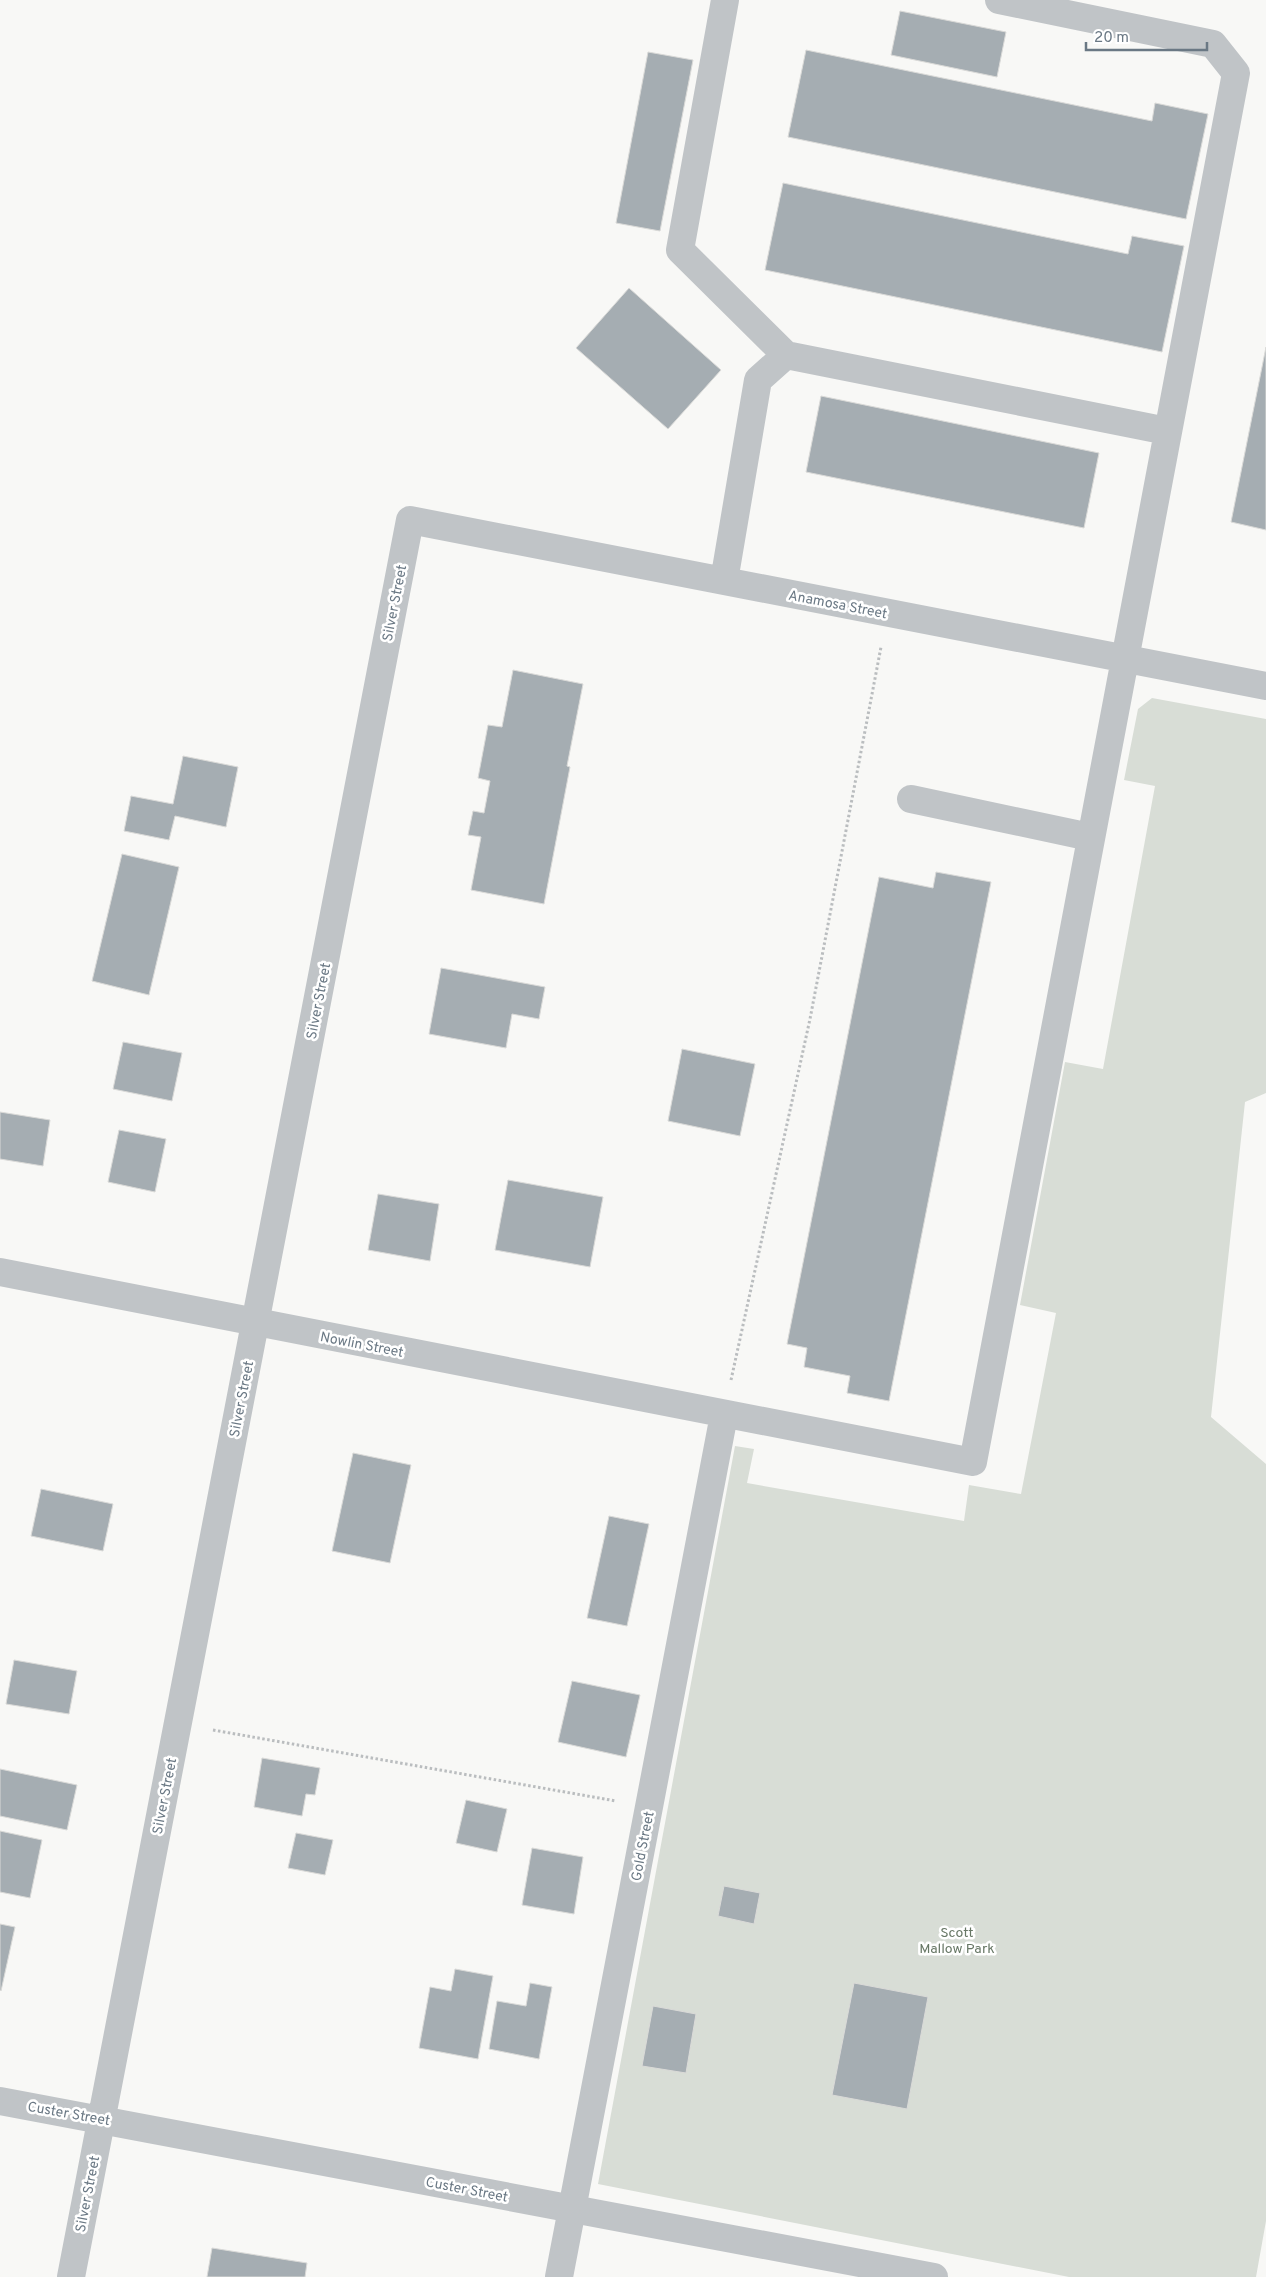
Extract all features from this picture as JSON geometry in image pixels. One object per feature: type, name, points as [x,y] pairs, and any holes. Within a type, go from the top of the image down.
[{"type":"street","points":[[725,0],[680,250],[786,355],[1167,431]]},
{"type":"street","points":[[912,800],[1090,837],[1236,73],[1214,44],[999,0]]},
{"type":"street","points":[[724,582],[758,380],[786,355]]},
{"type":"street","name":"Anamosa Street","points":[[410,520],[1266,686]]},
{"type":"street","name":"Silver Street","points":[[71,2277],[410,520]]},
{"type":"street","name":"Nowlin Street","points":[[0,1272],[724,1415],[973,1462],[1090,837]]},
{"type":"street","name":"Gold Street","points":[[560,2277],[724,1415]]},
{"type":"street","name":"Custer Street","points":[[0,2101],[934,2277]]},
{"type":"path","points":[[724,1415],[810,1019],[888,613]]},
{"type":"path","points":[[178,1724],[649,1807]]},
{"type":"green space","name":"Scott Mallow Park","points":[[1152,698],[1266,719],[1266,1093],[1245,1102],[1211,1417],[1266,1464],[1266,2221],[1256,2277],[1069,2277],[598,2184],[735,1446],[754,1449],[747,1483],[964,1521],[969,1485],[1021,1494],[1056,1313],[1020,1305],[1065,1062],[1103,1069],[1155,786],[1124,780],[1138,709]]},
{"type":"building","points":[[900,11],[1006,32],[997,77],[891,55]]},
{"type":"building","points":[[806,50],[1152,121],[1155,103],[1208,114],[1186,219],[788,137]]},
{"type":"building","points":[[648,52],[693,60],[660,231],[616,223]]},
{"type":"building","points":[[783,183],[1128,254],[1132,236],[1184,246],[1162,352],[765,270]]},
{"type":"building","points":[[629,288],[721,370],[668,429],[576,348]]},
{"type":"building","points":[[1266,347],[1266,530],[1231,522]]},
{"type":"building","points":[[821,396],[1099,453],[1084,528],[806,472]]},
{"type":"building","points":[[513,670],[583,684],[567,766],[570,767],[544,904],[471,890],[481,837],[468,835],[473,811],[484,813],[490,781],[478,778],[488,725],[502,727]]},
{"type":"building","points":[[183,756],[238,767],[226,827],[175,816],[169,840],[124,831],[131,796],[173,804]]},
{"type":"building","points":[[122,854],[179,867],[149,995],[92,981]]},
{"type":"building","points":[[936,872],[991,882],[889,1401],[847,1393],[850,1376],[804,1367],[807,1348],[787,1344],[879,877],[933,888]]},
{"type":"building","points":[[441,968],[545,987],[539,1019],[512,1014],[506,1048],[429,1034]]},
{"type":"building","points":[[123,1042],[182,1053],[172,1101],[113,1089]]},
{"type":"building","points":[[682,1049],[755,1064],[740,1136],[668,1121]]},
{"type":"building","points":[[0,1112],[50,1120],[43,1166],[0,1159]]},
{"type":"building","points":[[119,1130],[166,1139],[155,1192],[108,1182]]},
{"type":"building","points":[[508,1180],[603,1197],[590,1267],[495,1250]]},
{"type":"building","points":[[378,1194],[439,1204],[430,1261],[368,1250]]},
{"type":"building","points":[[353,1453],[411,1465],[390,1563],[332,1551]]},
{"type":"building","points":[[41,1489],[113,1504],[103,1551],[31,1536]]},
{"type":"building","points":[[609,1516],[649,1524],[627,1626],[587,1618]]},
{"type":"building","points":[[14,1660],[77,1671],[69,1714],[6,1704]]},
{"type":"building","points":[[572,1681],[640,1695],[626,1757],[558,1742]]},
{"type":"building","points":[[262,1758],[320,1768],[315,1795],[306,1794],[302,1816],[254,1807]]},
{"type":"building","points":[[0,1769],[77,1785],[67,1830],[0,1816]]},
{"type":"building","points":[[466,1800],[507,1809],[497,1852],[456,1843]]},
{"type":"building","points":[[0,1831],[42,1840],[30,1898],[0,1892]]},
{"type":"building","points":[[296,1833],[333,1840],[325,1875],[288,1868]]},
{"type":"building","points":[[532,1848],[583,1857],[574,1914],[522,1905]]},
{"type":"building","points":[[724,1886],[760,1893],[754,1924],[718,1916]]},
{"type":"building","points":[[0,1924],[15,1927],[1,1991],[0,1990]]},
{"type":"building","points":[[455,1969],[493,1976],[478,2059],[419,2048],[430,1987],[451,1991]]},
{"type":"building","points":[[530,1983],[552,1987],[539,2059],[489,2049],[497,2001],[526,2006]]},
{"type":"building","points":[[854,1983],[928,1997],[907,2109],[832,2095]]},
{"type":"building","points":[[653,2006],[696,2014],[686,2073],[642,2066]]},
{"type":"building","points":[[212,2248],[307,2263],[305,2277],[207,2277]]}]
